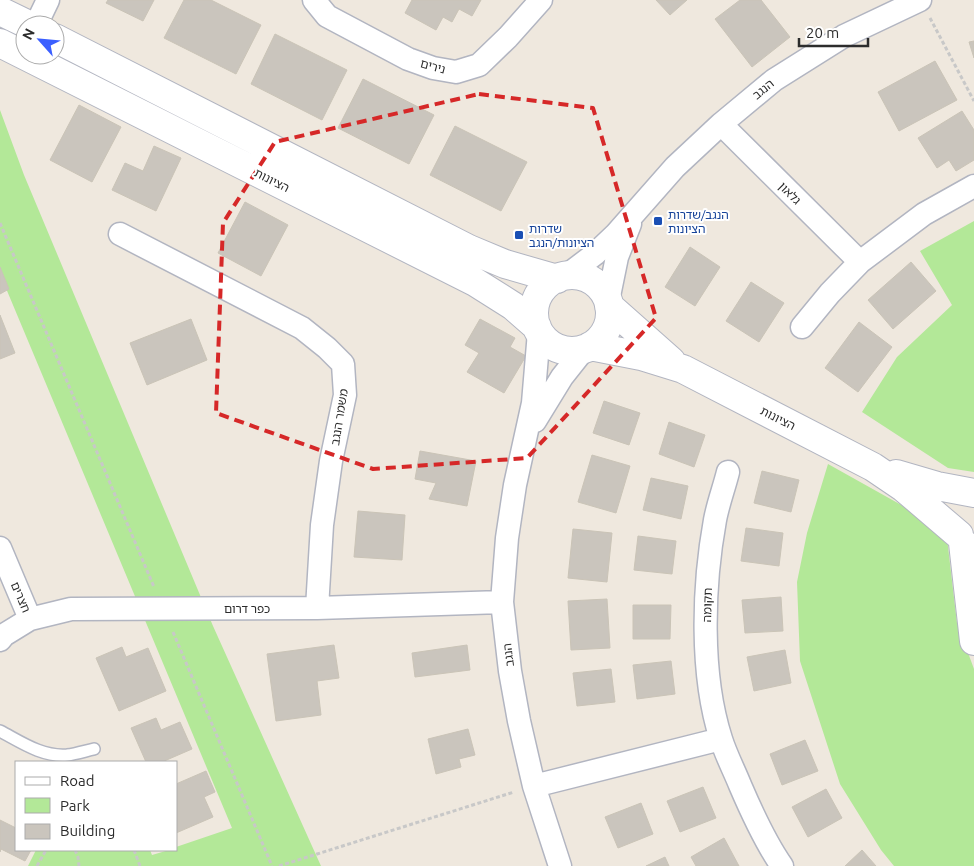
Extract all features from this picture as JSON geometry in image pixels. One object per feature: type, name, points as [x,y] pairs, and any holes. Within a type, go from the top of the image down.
[{"type":"street","points":[[41,15],[48,0]]},
{"type":"street","name":"נירים","points":[[314,0],[327,16],[408,59],[434,68],[456,72],[479,65],[541,0]]},
{"type":"street","name":"הנגב","points":[[562,277],[595,254],[634,214],[675,167],[720,124],[774,80],[836,41],[925,8]]},
{"type":"street","points":[[0,11],[15,18]]},
{"type":"street","name":"הציונות","points":[[0,43],[475,282],[513,306],[538,330]]},
{"type":"street","points":[[65,43],[469,249],[505,264],[562,277],[582,276],[592,281],[603,292],[608,304],[610,317],[602,336],[587,347],[575,351],[559,349],[546,340],[538,330],[534,317],[536,302],[544,288],[562,277]]},
{"type":"street","name":"גלאון","points":[[720,124],[860,262]]},
{"type":"street","points":[[802,327],[830,293],[860,262],[924,214],[974,186]]},
{"type":"street","name":"הנגב","points":[[608,304],[617,257],[634,214]]},
{"type":"street","name":"משמר הנגב","points":[[120,234],[302,328],[343,364],[345,395],[331,461],[322,525],[317,608]]},
{"type":"street","name":"הציונות","points":[[608,304],[647,341],[682,369]]},
{"type":"street","name":"הנגב","points":[[538,330],[535,384],[507,538],[502,602],[513,688],[534,786],[560,866]]},
{"type":"street","name":"הנגב","points":[[526,440],[545,403],[562,377],[587,347]]},
{"type":"street","name":"הציונות","points":[[587,347],[641,356],[682,369],[873,467],[904,488],[966,544]]},
{"type":"street","name":"הציונות","points":[[873,467],[937,486],[974,494]]},
{"type":"street","name":"תקומה","points":[[728,472],[716,518],[708,569],[706,616],[709,682],[721,739],[746,800],[782,866]]},
{"type":"street","points":[[974,494],[964,505],[958,519],[966,544],[974,641]]},
{"type":"street","name":"חצרים","points":[[0,548],[30,619]]},
{"type":"street","name":"כפר דרום","points":[[0,640],[4,635],[30,619],[71,608],[317,608],[502,602]]},
{"type":"street","points":[[534,786],[721,739]]},
{"type":"lane","points":[[0,731],[49,755],[68,755],[94,749]]},
{"type":"path","points":[[925,8],[974,101]]},
{"type":"path","points":[[0,223],[272,866]]},
{"type":"path","points":[[279,866],[534,786]]},
{"type":"path","points":[[37,866],[45,851]]},
{"type":"path","points":[[75,851],[79,866]]},
{"type":"path","points":[[134,851],[140,866]]},
{"type":"highlighted area","points":[[479,94],[593,108],[656,318],[527,458],[373,469],[216,413],[223,223],[275,142]]},
{"type":"green space","points":[[0,110],[24,175],[213,626],[321,866],[28,866],[36,851],[150,851],[152,855],[166,851],[178,851],[178,846],[232,828],[0,274]]},
{"type":"green space","points":[[974,221],[974,472],[948,468],[862,412],[897,357],[952,305],[920,251]]},
{"type":"green space","points":[[828,464],[946,530],[957,623],[974,669],[974,866],[894,866],[881,850],[840,784],[800,661],[797,582],[807,533]]},
{"type":"building","points":[[108,0],[154,0],[143,21],[106,3]]},
{"type":"building","points":[[184,0],[211,0],[261,25],[236,74],[164,38]]},
{"type":"building","points":[[412,0],[481,0],[472,16],[459,9],[452,22],[443,17],[436,30],[405,13]]},
{"type":"building","points":[[656,0],[687,0],[670,15]]},
{"type":"building","points":[[740,0],[761,0],[790,37],[752,67],[715,19]]},
{"type":"building","points":[[275,34],[347,70],[322,120],[251,84]]},
{"type":"building","points":[[974,41],[974,58],[969,42]]},
{"type":"building","points":[[935,61],[957,100],[899,131],[878,92]]},
{"type":"building","points":[[363,79],[434,115],[409,164],[338,128]]},
{"type":"building","points":[[79,105],[121,127],[92,182],[50,160]]},
{"type":"building","points":[[962,111],[974,130],[974,160],[956,171],[949,160],[937,168],[918,138]]},
{"type":"building","points":[[455,126],[527,162],[501,211],[430,175]]},
{"type":"building","points":[[154,146],[181,158],[156,211],[112,190],[125,163],[143,171]]},
{"type":"building","points":[[245,202],[288,225],[261,276],[218,253]]},
{"type":"building","points":[[690,247],[720,267],[695,306],[665,287]]},
{"type":"building","points":[[911,262],[936,291],[893,329],[868,300]]},
{"type":"building","points":[[0,267],[9,289],[0,294]]},
{"type":"building","points":[[751,282],[784,303],[759,342],[726,321]]},
{"type":"building","points":[[0,315],[15,353],[0,359]]},
{"type":"building","points":[[191,319],[207,360],[147,385],[130,343]]},
{"type":"building","points":[[480,319],[515,338],[510,347],[526,356],[504,393],[467,372],[479,353],[465,345]]},
{"type":"building","points":[[859,322],[892,347],[858,392],[825,368]]},
{"type":"building","points":[[604,401],[640,413],[629,445],[593,433]]},
{"type":"building","points":[[669,422],[705,435],[694,467],[659,454]]},
{"type":"building","points":[[420,451],[476,461],[467,506],[429,499],[436,483],[415,479]]},
{"type":"building","points":[[592,455],[630,466],[616,513],[578,502]]},
{"type":"building","points":[[762,471],[799,480],[791,512],[754,503]]},
{"type":"building","points":[[651,478],[688,486],[681,519],[643,510]]},
{"type":"building","points":[[358,511],[405,515],[402,560],[354,557]]},
{"type":"building","points":[[746,528],[783,533],[779,566],[741,561]]},
{"type":"building","points":[[573,529],[612,533],[607,582],[568,578]]},
{"type":"building","points":[[638,536],[676,541],[672,574],[634,570]]},
{"type":"building","points":[[781,597],[783,631],[745,633],[742,600]]},
{"type":"building","points":[[607,599],[610,648],[571,650],[568,601]]},
{"type":"building","points":[[633,605],[671,605],[670,639],[633,639]]},
{"type":"building","points":[[334,645],[339,678],[317,681],[321,715],[276,721],[267,654]]},
{"type":"building","points":[[467,645],[470,670],[415,677],[412,653]]},
{"type":"building","points":[[122,647],[126,657],[148,648],[166,691],[119,711],[96,658]]},
{"type":"building","points":[[785,650],[791,683],[754,691],[747,657]]},
{"type":"building","points":[[671,661],[675,694],[637,699],[633,665]]},
{"type":"building","points":[[611,669],[615,702],[577,706],[573,673]]},
{"type":"building","points":[[156,718],[161,730],[180,722],[192,749],[164,761],[146,761],[131,728]]},
{"type":"building","points":[[468,729],[475,755],[459,759],[461,767],[436,774],[428,739]]},
{"type":"building","points":[[805,740],[818,771],[782,785],[770,754]]},
{"type":"building","points":[[206,771],[215,792],[204,797],[213,817],[178,832],[178,783]]},
{"type":"building","points":[[703,787],[716,818],[680,832],[667,801]]},
{"type":"building","points":[[826,789],[842,818],[808,837],[792,807]]},
{"type":"building","points":[[641,803],[653,834],[618,848],[605,817]]},
{"type":"building","points":[[0,820],[15,828],[15,851],[30,851],[25,861],[1,849],[0,852]]},
{"type":"building","points":[[724,838],[739,866],[696,866],[691,857]]},
{"type":"building","points":[[862,850],[876,866],[845,866]]},
{"type":"building","points":[[665,857],[669,866],[646,866]]},
{"type":"place","name":"הנגב/שדרות הציונות","points":[[658,221]]},
{"type":"place","name":"שדרות הציונות/הנגב","points":[[519,235]]}]
